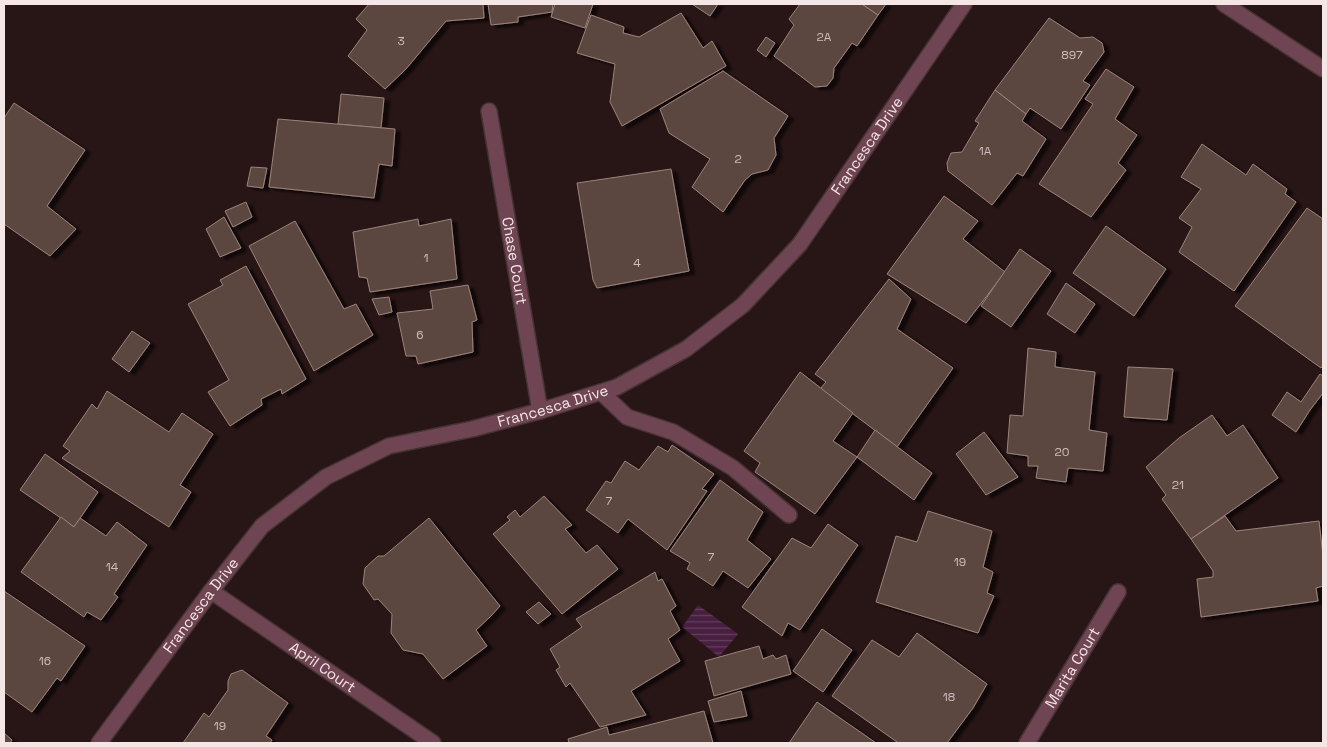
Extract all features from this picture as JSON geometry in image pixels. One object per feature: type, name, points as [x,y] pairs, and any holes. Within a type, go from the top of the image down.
[{"type":"street","name":"Francesca Drive","points":[[99,743],[211,591],[262,526],[326,478],[389,446],[472,429],[540,411],[617,387],[686,349],[743,305],[800,244],[964,4]]},
{"type":"street","points":[[1224,4],[1323,69]]},
{"type":"street","name":"Chase Court","points":[[489,110],[540,411]]},
{"type":"street","points":[[601,392],[627,416],[673,432],[733,468],[789,515]]},
{"type":"street","name":"April Court","points":[[211,591],[433,743]]},
{"type":"street","name":"Marita Court","points":[[1027,743],[1118,592]]},
{"type":"shaded area","points":[[698,605],[738,634],[719,657],[682,627]]},
{"type":"building","points":[[369,4],[483,4],[484,18],[446,21],[406,69],[385,89],[348,56],[367,30],[356,19]]},
{"type":"building","points":[[488,4],[553,4],[552,12],[518,17],[518,22],[491,25]]},
{"type":"building","points":[[555,4],[593,4],[585,28],[551,17]]},
{"type":"building","points":[[692,4],[718,4],[710,16]]},
{"type":"building","points":[[800,4],[862,4],[878,15],[857,46],[852,43],[834,68],[833,78],[827,86],[815,87],[774,56],[794,25],[789,19]]},
{"type":"building","points":[[862,4],[886,4],[878,15]]},
{"type":"building","points":[[681,13],[703,48],[712,41],[726,66],[622,126],[610,102],[615,64],[577,53],[591,15],[624,27],[623,33],[639,37]]},
{"type":"building","points":[[1049,18],[1080,38],[1093,37],[1102,43],[1104,52],[1083,81],[1090,85],[1061,129],[1030,108],[1026,114],[995,90]]},
{"type":"building","points":[[766,37],[775,43],[766,57],[757,50]]},
{"type":"building","points":[[1106,69],[1134,87],[1115,119],[1137,135],[1118,163],[1126,170],[1091,217],[1039,184],[1093,104],[1085,99]]},
{"type":"building","points":[[723,71],[788,116],[774,138],[776,155],[768,170],[752,174],[745,180],[723,212],[692,187],[710,159],[669,133],[660,109]]},
{"type":"building","points":[[995,90],[1026,114],[1022,121],[1046,139],[1023,176],[1017,173],[992,205],[948,171],[947,163],[951,153],[962,152],[979,123],[975,121]]},
{"type":"building","points":[[341,94],[384,98],[381,128],[338,124]]},
{"type":"building","points":[[14,103],[85,150],[47,206],[76,229],[50,256],[4,224],[4,118]]},
{"type":"building","points":[[278,119],[395,129],[392,166],[379,164],[374,198],[269,187]]},
{"type":"building","points":[[1202,144],[1246,175],[1253,164],[1287,189],[1285,194],[1296,202],[1234,291],[1179,252],[1192,227],[1179,218],[1201,189],[1181,177]]},
{"type":"building","points":[[251,167],[267,168],[263,188],[247,186]]},
{"type":"building","points":[[671,169],[689,271],[597,288],[593,280],[577,183]]},
{"type":"building","points":[[944,196],[978,221],[963,239],[1005,272],[966,323],[887,274]]},
{"type":"building","points":[[246,202],[252,217],[233,227],[225,211]]},
{"type":"building","points":[[1307,208],[1323,219],[1323,365],[1321,368],[1235,306]]},
{"type":"building","points":[[224,217],[241,248],[220,257],[206,229]]},
{"type":"building","points":[[418,219],[419,226],[451,219],[457,279],[370,292],[367,278],[359,277],[353,232]]},
{"type":"building","points":[[295,221],[344,309],[356,304],[373,335],[314,371],[249,246]]},
{"type":"building","points":[[1106,226],[1166,269],[1134,316],[1073,273]]},
{"type":"building","points":[[1020,249],[1051,271],[1011,327],[981,306]]},
{"type":"building","points":[[246,266],[306,379],[282,394],[281,389],[261,399],[262,405],[230,426],[208,392],[229,380],[188,304],[223,285],[220,280]]},
{"type":"building","points":[[889,279],[911,299],[897,329],[953,368],[897,447],[820,389],[826,382],[815,374]]},
{"type":"building","points":[[1066,283],[1095,304],[1075,333],[1047,314]]},
{"type":"building","points":[[468,285],[477,320],[472,322],[473,352],[418,364],[416,356],[406,356],[397,313],[433,309],[430,291]]},
{"type":"building","points":[[389,297],[392,312],[379,315],[372,299]]},
{"type":"building","points":[[132,331],[150,343],[129,372],[112,359]]},
{"type":"building","points":[[1028,348],[1056,352],[1055,367],[1095,372],[1089,430],[1107,433],[1103,471],[1068,468],[1066,482],[1036,478],[1038,466],[1028,466],[1028,456],[1007,453],[1010,415],[1023,416]]},
{"type":"building","points":[[1128,367],[1173,369],[1167,420],[1124,417]]},
{"type":"building","points":[[800,372],[853,413],[833,441],[857,457],[815,514],[755,472],[760,463],[744,451]]},
{"type":"building","points":[[1320,374],[1323,376],[1323,393],[1296,432],[1272,415],[1287,392],[1301,402]]},
{"type":"building","points":[[107,391],[169,432],[182,413],[213,434],[180,485],[191,492],[169,527],[62,458],[70,451],[63,446],[92,404],[97,409]]},
{"type":"building","points":[[1212,415],[1227,436],[1243,425],[1278,478],[1191,539],[1162,499],[1166,495],[1146,467],[1179,438]]},
{"type":"building","points":[[875,430],[932,473],[914,500],[857,457]]},
{"type":"building","points":[[984,432],[1018,477],[986,495],[956,454]]},
{"type":"building","points":[[672,445],[714,474],[702,489],[707,491],[667,550],[628,519],[618,533],[586,510],[606,481],[611,483],[625,461],[639,470],[658,446],[668,452]]},
{"type":"building","points":[[45,454],[98,492],[74,527],[20,490]]},
{"type":"building","points":[[720,480],[763,512],[747,540],[771,559],[748,588],[723,571],[713,586],[687,569],[690,563],[670,551]]},
{"type":"building","points":[[544,496],[572,525],[565,529],[586,553],[597,545],[618,569],[562,614],[493,534],[510,520],[507,517],[515,510],[520,517]]},
{"type":"building","points":[[928,511],[992,531],[983,567],[993,572],[987,593],[994,596],[978,633],[876,602],[896,536],[917,542]]},
{"type":"building","points":[[1225,516],[1236,531],[1319,521],[1323,556],[1323,586],[1316,588],[1318,601],[1201,617],[1197,579],[1213,577],[1213,571],[1191,539]]},
{"type":"building","points":[[61,517],[74,527],[80,518],[106,536],[117,522],[147,545],[114,594],[118,597],[101,620],[87,612],[84,617],[21,572]]},
{"type":"building","points":[[429,518],[500,606],[476,630],[487,646],[443,679],[423,654],[403,650],[391,633],[392,614],[378,599],[374,600],[363,584],[365,568],[378,556],[384,556]]},
{"type":"building","points":[[828,524],[858,545],[800,630],[788,623],[782,636],[742,607],[792,538],[811,548]]},
{"type":"building","points":[[655,572],[658,581],[662,579],[676,606],[670,611],[680,630],[668,639],[680,661],[631,691],[646,715],[600,727],[570,683],[566,687],[556,670],[560,667],[550,649],[582,627],[576,619]]},
{"type":"building","points":[[4,591],[85,646],[61,681],[57,678],[32,712],[4,692]]},
{"type":"building","points":[[539,602],[551,614],[538,624],[526,612]]},
{"type":"building","points":[[822,629],[852,650],[823,692],[793,671]]},
{"type":"building","points":[[917,633],[987,684],[973,708],[947,743],[896,743],[832,696],[872,640],[899,657]]},
{"type":"building","points":[[759,646],[763,659],[773,655],[776,659],[786,655],[791,674],[714,696],[705,661]]},
{"type":"building","points":[[242,670],[288,703],[266,736],[272,740],[270,743],[183,743],[204,713],[209,717],[228,690],[228,681],[231,674]]},
{"type":"building","points":[[741,691],[747,716],[714,722],[708,701]]},
{"type":"building","points":[[817,702],[876,743],[789,743]]},
{"type":"building","points":[[704,711],[713,743],[569,743],[568,739],[607,727],[609,735]]},
{"type":"building","points":[[4,733],[12,740],[10,743],[4,743]]}]
